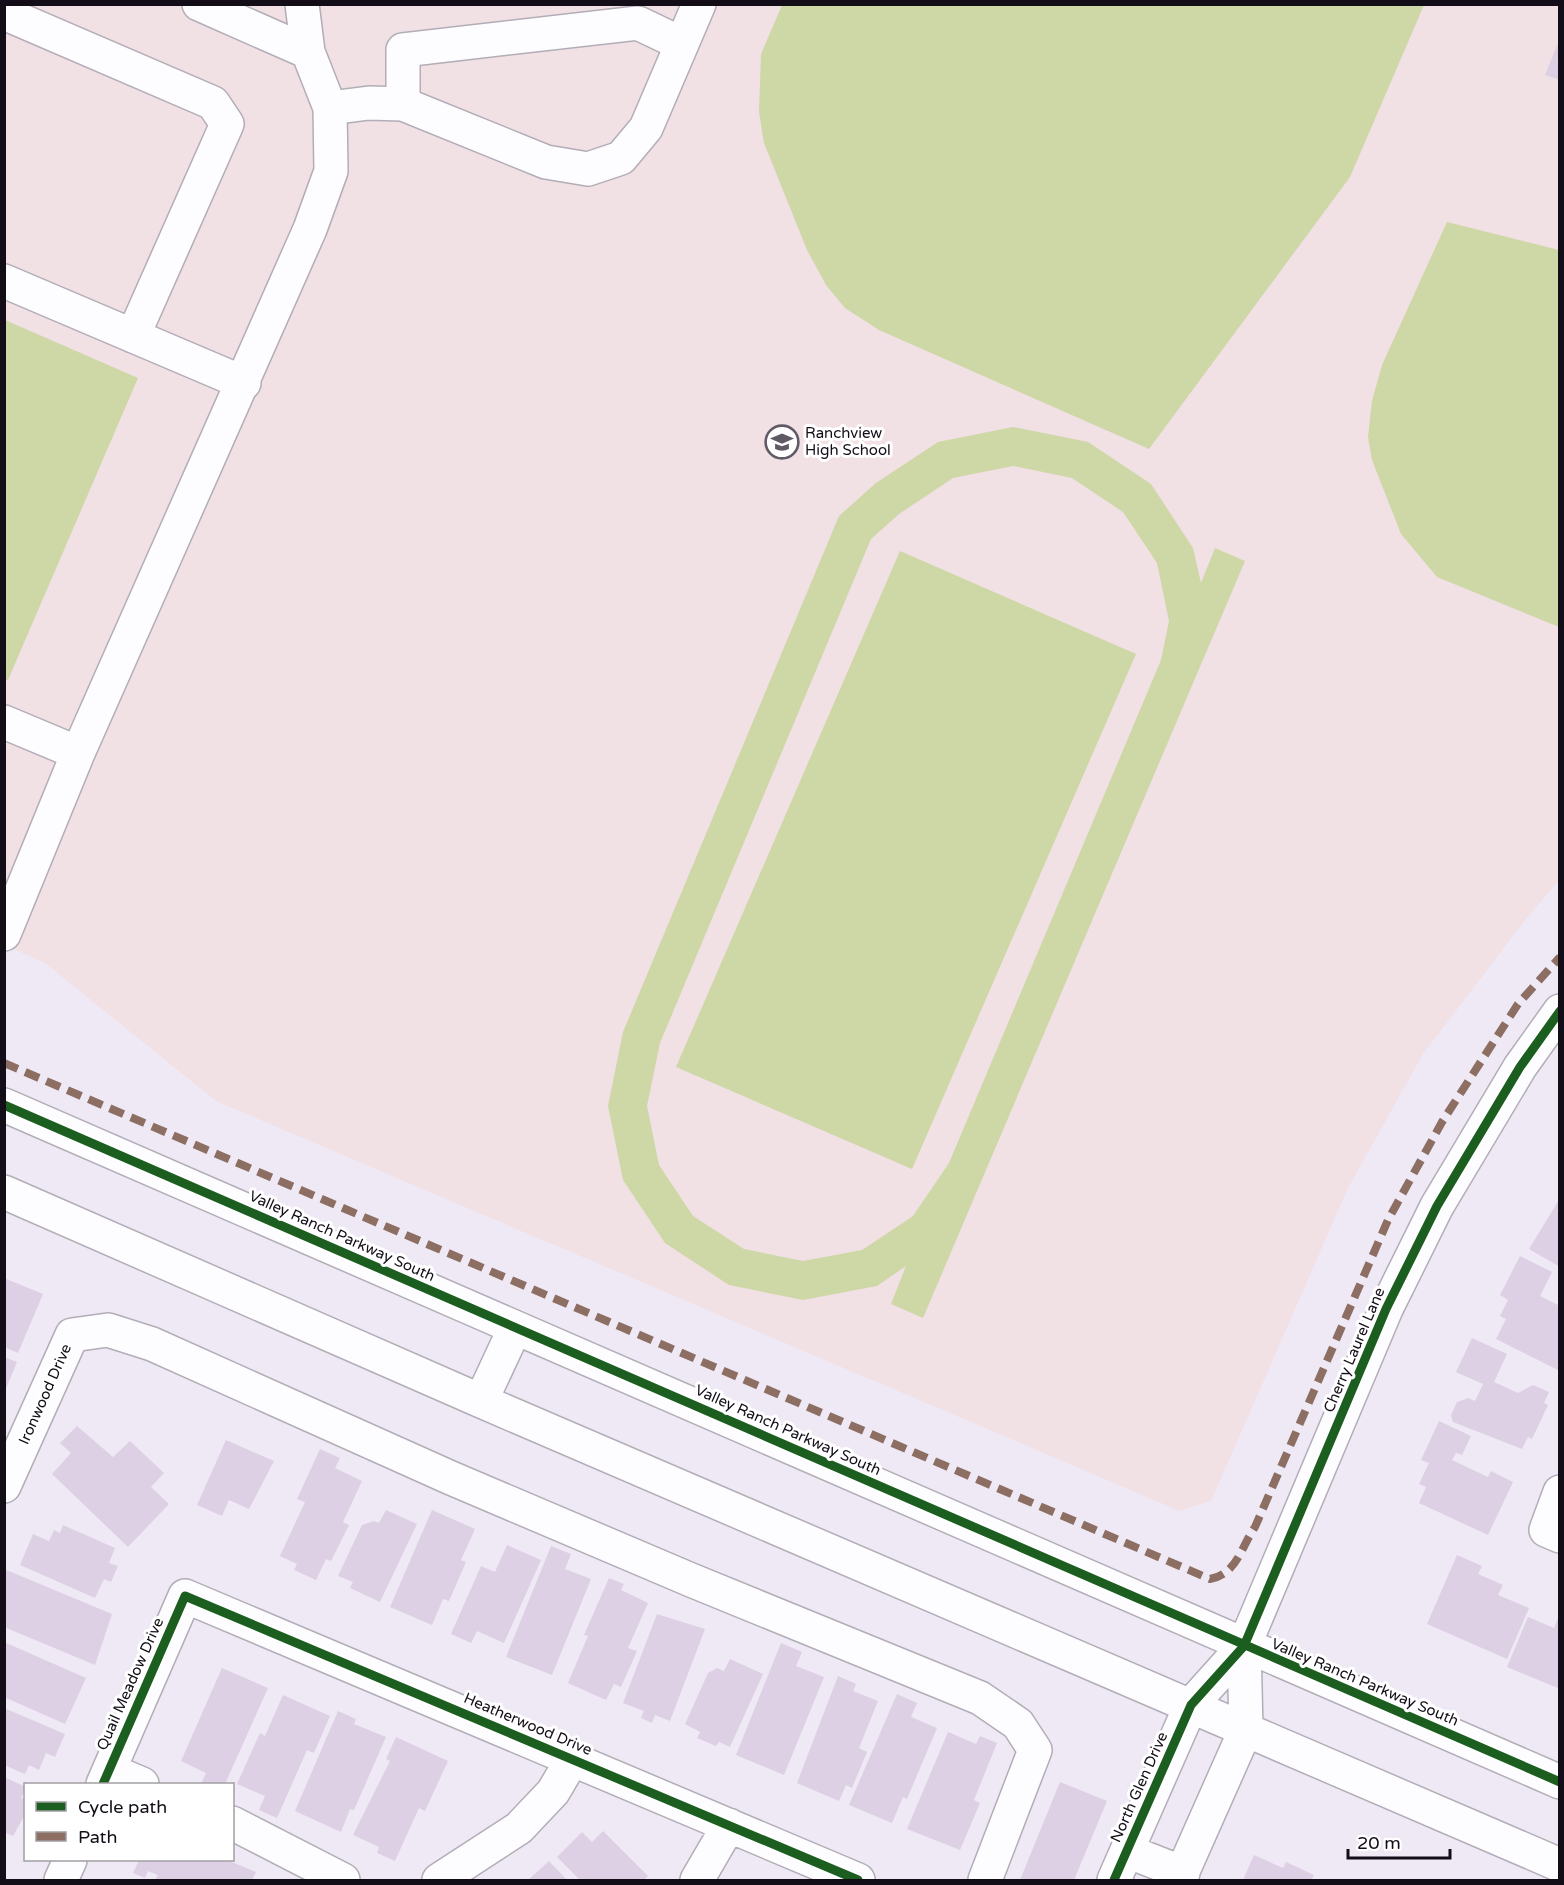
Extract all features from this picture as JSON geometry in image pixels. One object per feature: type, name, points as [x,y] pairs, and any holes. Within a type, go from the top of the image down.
[{"type":"street","points":[[199,4],[309,52]]},
{"type":"street","points":[[4,934],[78,753],[244,383],[310,229],[331,171],[330,108],[309,52],[302,4]]},
{"type":"street","points":[[330,108],[369,103],[403,104],[546,162],[588,169],[621,158],[646,128],[699,4]]},
{"type":"street","points":[[4,13],[213,103],[227,124],[133,336]]},
{"type":"street","points":[[403,104],[403,50],[638,22],[682,44]]},
{"type":"street","points":[[4,281],[244,383]]},
{"type":"street","points":[[4,722],[78,753]]},
{"type":"street","name":"Cherry Laurel Lane","points":[[1191,1705],[1245,1646],[1386,1309],[1437,1206],[1520,1067],[1560,1011]]},
{"type":"street","name":"Valley Ranch Parkway South","points":[[4,1105],[1560,1782]]},
{"type":"street","points":[[4,1192],[481,1401],[1560,1865]]},
{"type":"street","points":[[481,1401],[515,1328]]},
{"type":"street","name":"Ironwood Drive","points":[[4,1486],[72,1335],[108,1330],[153,1344],[451,1478],[691,1580],[980,1698],[1018,1724],[1035,1750],[984,1881]]},
{"type":"street","points":[[1553,1533],[1560,1492]]},
{"type":"street","name":"Heatherwood Drive","points":[[185,1596],[858,1881]]},
{"type":"street","name":"Quail Meadow Drive","points":[[106,1777],[185,1596]]},
{"type":"street","name":"North Glen Drive","points":[[1191,1705],[1120,1866],[1181,1877],[1246,1729],[1245,1646]]},
{"type":"street","points":[[439,1881],[519,1828],[553,1792],[572,1760]]},
{"type":"street","points":[[106,1777],[133,1783]]},
{"type":"street","points":[[234,1824],[343,1881]]},
{"type":"street","points":[[697,1881],[729,1825]]},
{"type":"street","points":[[61,1881],[70,1861]]},
{"type":"shaded area","name":"Ranchview High School","points":[[5,5],[1559,5],[1559,880],[1522,924],[1423,1054],[1348,1188],[1211,1501],[1180,1511],[216,1101],[45,963],[5,945]]},
{"type":"green space","points":[[782,4],[1424,5],[1350,177],[1149,449],[879,330],[845,308],[826,285],[807,250],[764,143],[759,112],[761,54]]},
{"type":"green space","points":[[1447,222],[1559,250],[1559,627],[1437,577],[1401,534],[1372,460],[1368,437],[1372,401],[1382,365]]},
{"type":"green space","points":[[5,320],[138,378],[8,680],[4,679]]},
{"type":"green space","points":[[1013,427],[1088,442],[1151,484],[1193,548],[1201,583],[1215,548],[1245,561],[923,1318],[891,1304],[906,1266],[877,1286],[803,1300],[729,1285],[665,1243],[623,1180],[608,1106],[623,1032],[839,516],[876,483],[938,442]],"holes":[[[1013,466],[1072,478],[1123,512],[1157,563],[1169,621],[1161,660],[949,1163],[913,1216],[862,1250],[803,1261],[744,1249],[693,1216],[659,1165],[647,1106],[660,1043],[871,539],[899,514],[953,478]]]},
{"type":"green space","points":[[900,551],[1136,654],[912,1169],[676,1067]]},
{"type":"building","points":[[1560,41],[1560,80],[1545,75]]},
{"type":"building","points":[[1560,1198],[1560,1267],[1529,1249]]},
{"type":"building","points":[[1520,1256],[1552,1272],[1540,1296],[1560,1306],[1560,1371],[1496,1339],[1506,1319],[1500,1316],[1508,1300],[1500,1295]]},
{"type":"building","points":[[4,1278],[43,1294],[18,1353],[4,1347]]},
{"type":"building","points":[[1472,1338],[1507,1354],[1494,1382],[1518,1393],[1533,1385],[1549,1392],[1544,1403],[1548,1405],[1532,1439],[1528,1437],[1522,1449],[1453,1422],[1451,1415],[1457,1402],[1468,1398],[1475,1401],[1483,1384],[1456,1372]]},
{"type":"building","points":[[4,1357],[17,1362],[5,1391],[4,1391]]},
{"type":"building","points":[[1439,1421],[1471,1436],[1462,1455],[1456,1453],[1452,1460],[1488,1477],[1491,1471],[1513,1482],[1488,1535],[1419,1503],[1426,1487],[1419,1484],[1429,1463],[1421,1460]]},
{"type":"building","points":[[77,1426],[113,1457],[130,1441],[164,1473],[151,1487],[169,1504],[128,1547],[52,1474],[71,1453],[60,1443]]},
{"type":"building","points":[[226,1440],[274,1461],[249,1509],[229,1500],[222,1516],[197,1505]]},
{"type":"building","points":[[320,1449],[340,1458],[335,1468],[362,1481],[343,1522],[349,1525],[331,1561],[326,1559],[316,1580],[294,1570],[297,1564],[280,1556],[305,1502],[297,1499]]},
{"type":"building","points":[[386,1510],[417,1524],[380,1602],[350,1588],[353,1582],[338,1576],[362,1525],[374,1521],[379,1523]]},
{"type":"building","points":[[432,1510],[475,1529],[461,1560],[466,1562],[449,1601],[443,1599],[432,1625],[390,1607]]},
{"type":"building","points":[[63,1525],[115,1548],[109,1563],[118,1566],[111,1582],[104,1579],[95,1598],[20,1565],[33,1534],[49,1541],[54,1530],[60,1533]]},
{"type":"building","points":[[507,1545],[541,1560],[504,1643],[477,1631],[471,1643],[451,1634],[481,1566],[495,1572]]},
{"type":"building","points":[[551,1546],[571,1554],[565,1569],[591,1579],[552,1675],[506,1657]]},
{"type":"building","points":[[1457,1555],[1482,1566],[1478,1574],[1503,1585],[1498,1595],[1529,1608],[1507,1659],[1427,1624]]},
{"type":"building","points":[[4,1569],[112,1614],[95,1665],[4,1627]]},
{"type":"building","points":[[609,1578],[624,1584],[621,1590],[648,1603],[628,1648],[637,1651],[621,1687],[614,1684],[606,1700],[568,1683],[588,1636],[584,1635]]},
{"type":"building","points":[[657,1614],[705,1629],[670,1721],[655,1715],[652,1723],[641,1718],[644,1711],[623,1703]]},
{"type":"building","points":[[1559,1616],[1560,1689],[1507,1667],[1528,1617],[1554,1628]]},
{"type":"building","points":[[4,1642],[86,1678],[65,1724],[4,1697]]},
{"type":"building","points":[[781,1643],[802,1652],[796,1666],[824,1677],[784,1775],[736,1755]]},
{"type":"building","points":[[730,1659],[763,1674],[730,1747],[719,1742],[716,1746],[697,1738],[700,1732],[685,1724],[708,1673],[717,1668],[724,1671]]},
{"type":"building","points":[[222,1668],[268,1688],[225,1783],[201,1783],[206,1773],[181,1761]]},
{"type":"building","points":[[838,1676],[856,1684],[853,1691],[878,1701],[859,1748],[867,1752],[852,1788],[846,1785],[839,1801],[797,1783]]},
{"type":"building","points":[[897,1694],[917,1703],[911,1717],[937,1728],[907,1799],[903,1797],[892,1823],[849,1805]]},
{"type":"building","points":[[283,1695],[330,1716],[314,1753],[307,1750],[277,1818],[259,1810],[265,1796],[237,1784],[260,1733],[265,1736]]},
{"type":"building","points":[[4,1708],[65,1734],[55,1757],[46,1753],[39,1770],[29,1765],[25,1774],[4,1765]]},
{"type":"building","points":[[338,1711],[356,1719],[354,1724],[386,1737],[354,1810],[350,1809],[341,1832],[295,1811]]},
{"type":"building","points":[[948,1732],[976,1744],[980,1736],[997,1743],[974,1800],[980,1803],[960,1850],[907,1829]]},
{"type":"building","points":[[396,1737],[448,1761],[425,1811],[419,1808],[395,1861],[377,1853],[379,1847],[353,1835],[390,1761],[386,1759]]},
{"type":"building","points":[[4,1777],[24,1786],[21,1798],[24,1799],[24,1817],[13,1836],[4,1832]]},
{"type":"building","points":[[1060,1782],[1107,1801],[1074,1880],[1020,1880]]},
{"type":"building","points":[[603,1831],[648,1876],[644,1880],[580,1880],[557,1857],[582,1832],[592,1842]]},
{"type":"building","points":[[1254,1855],[1283,1868],[1286,1862],[1314,1875],[1311,1880],[1243,1880]]},
{"type":"building","points":[[139,1861],[229,1861],[256,1872],[252,1880],[155,1880],[158,1875],[148,1871],[145,1878],[133,1873]]},
{"type":"building","points":[[549,1861],[567,1880],[528,1880]]},
{"type":"marked path","points":[[4,1063],[1210,1579],[1226,1572],[1232,1566],[1255,1527],[1388,1220],[1442,1122],[1518,1004],[1560,957]]},
{"type":"cycle path","points":[[1114,1880],[1191,1705],[1244,1646],[1386,1309],[1437,1206],[1520,1067],[1560,1011]]},
{"type":"cycle path","points":[[4,1105],[1560,1782]]},
{"type":"cycle path","points":[[103,1783],[185,1596],[858,1880]]},
{"type":"place","name":"Ranchview High School","points":[[782,442]]}]
